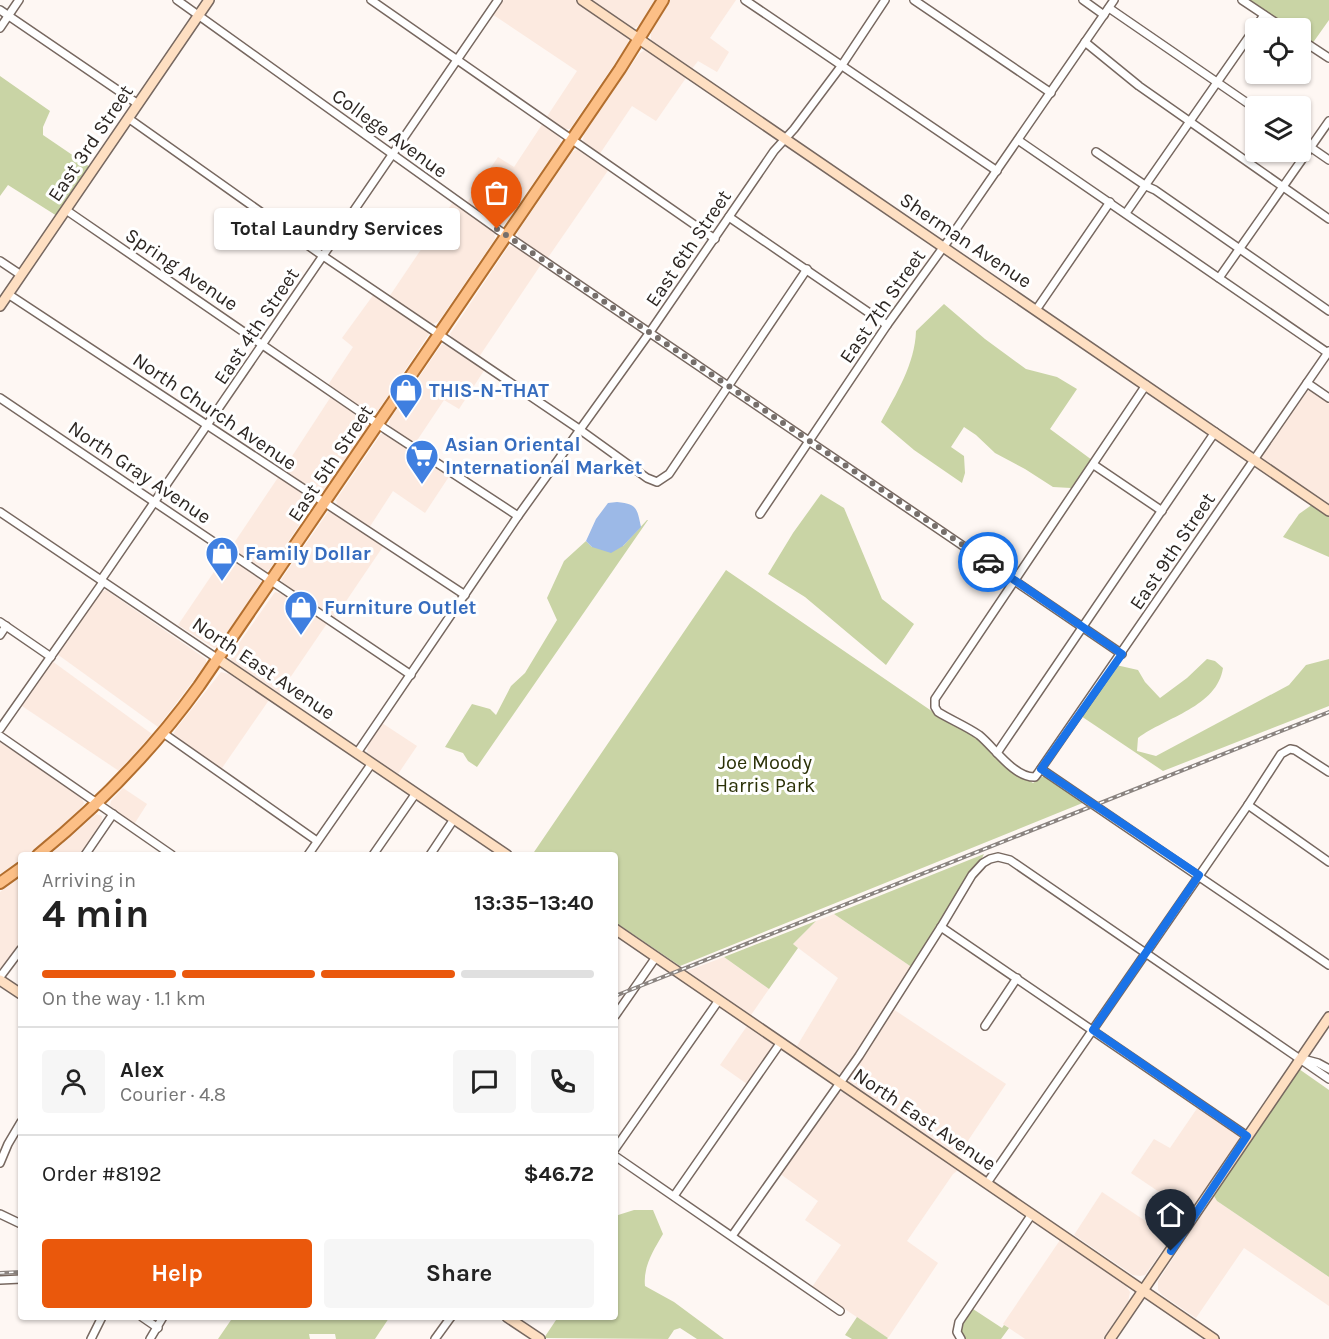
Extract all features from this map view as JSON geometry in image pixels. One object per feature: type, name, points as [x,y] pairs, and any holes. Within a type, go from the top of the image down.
[{"type":"main road","name":"East 3rd Street","points":[[0,306],[209,0]]},
{"type":"main road","name":"Sherman Avenue","points":[[582,0],[1329,511]]},
{"type":"main road","name":"East 5th Street","points":[[41,852],[97,803],[163,733],[218,659],[507,236],[640,39],[663,0]]},
{"type":"main road","name":"North East Avenue","points":[[218,659],[503,852]]},
{"type":"main road","points":[[0,883],[18,870]]},
{"type":"main road","name":"North East Avenue","points":[[618,930],[1214,1339]]},
{"type":"main road","points":[[0,979],[18,992]]},
{"type":"main road","points":[[1110,1339],[1329,1017]]},
{"type":"main road","points":[[512,1320],[540,1339]]},
{"type":"street","points":[[0,28],[19,0]]},
{"type":"street","name":"College Avenue","points":[[177,0],[507,236],[1122,654]]},
{"type":"street","points":[[370,0],[715,239]]},
{"type":"street","name":"East 4th Street","points":[[0,729],[498,0]]},
{"type":"street","points":[[745,0],[997,171]]},
{"type":"street","name":"East 6th Street","points":[[357,753],[579,429],[650,332],[774,151],[794,129],[842,65],[885,0]]},
{"type":"street","points":[[914,0],[1051,93]]},
{"type":"street","points":[[1083,0],[1104,15]]},
{"type":"street","name":"East 7th Street","points":[[760,514],[887,325],[997,171],[1114,0]]},
{"type":"street","points":[[1242,0],[1269,18]]},
{"type":"street","points":[[1109,8],[1245,101]]},
{"type":"street","points":[[0,10],[138,104]]},
{"type":"street","points":[[1126,213],[1264,15]]},
{"type":"street","points":[[1085,42],[1139,86],[1329,219]]},
{"type":"street","points":[[1311,46],[1329,58]]},
{"type":"street","points":[[128,118],[323,256],[579,429],[647,478],[657,482],[669,474],[807,269]]},
{"type":"street","points":[[1329,121],[1311,147],[1329,160]]},
{"type":"street","points":[[1018,140],[1329,352]]},
{"type":"street","points":[[1096,152],[1155,190],[1329,311]]},
{"type":"street","points":[[1220,278],[1300,162]]},
{"type":"street","points":[[1036,310],[1110,202]]},
{"type":"street","name":"Spring Avenue","points":[[66,210],[378,424],[518,516]]},
{"type":"street","points":[[729,217],[887,325]]},
{"type":"street","points":[[0,261],[21,275]]},
{"type":"street","name":"North Church Avenue","points":[[8,294],[465,595]]},
{"type":"street","name":"East 9th Street","points":[[1041,769],[1329,352]]},
{"type":"street","points":[[1307,383],[1329,398]]},
{"type":"street","points":[[1146,385],[1094,465],[938,692],[935,706],[938,712],[980,736],[1006,762],[1028,777],[1035,777],[1041,769],[1329,965]]},
{"type":"street","name":"North Gray Avenue","points":[[0,398],[411,675]]},
{"type":"street","points":[[997,753],[1215,432]]},
{"type":"street","points":[[1094,465],[1162,511]]},
{"type":"street","name":"North East Avenue","points":[[0,512],[218,659]]},
{"type":"street","points":[[0,635],[3,624],[51,657]]},
{"type":"street","points":[[163,733],[317,841]]},
{"type":"street","points":[[0,736],[168,852]]},
{"type":"street","points":[[987,1183],[1285,751],[1295,750],[1329,772]]},
{"type":"street","points":[[310,852],[372,763]]},
{"type":"street","points":[[376,852],[416,793]]},
{"type":"street","points":[[1248,805],[1329,862]]},
{"type":"street","points":[[87,852],[113,814]]},
{"type":"street","points":[[432,852],[454,819]]},
{"type":"street","points":[[732,1236],[859,1056],[972,875],[983,864],[998,857],[1010,860],[1329,1079]]},
{"type":"street","points":[[941,927],[1247,1136]]},
{"type":"street","points":[[0,979],[18,953]]},
{"type":"street","points":[[618,1012],[656,957]]},
{"type":"street","points":[[985,1026],[1017,978]]},
{"type":"street","points":[[618,1145],[719,1000]]},
{"type":"street","points":[[674,1196],[780,1042]]},
{"type":"street","points":[[1301,1058],[1318,1063],[1329,1070]]},
{"type":"street","points":[[0,1163],[18,1127]]},
{"type":"street","points":[[618,1158],[840,1311]]},
{"type":"street","points":[[0,1214],[18,1223]]},
{"type":"street","points":[[961,1339],[957,1332],[959,1322],[1032,1214]]},
{"type":"street","points":[[0,1280],[18,1279]]},
{"type":"street","points":[[91,1339],[100,1320]]},
{"type":"street","points":[[146,1320],[158,1328]]},
{"type":"street","points":[[150,1339],[162,1320]]},
{"type":"street","points":[[435,1339],[449,1320]]},
{"type":"shaded area","points":[[502,0],[575,0],[629,38],[628,44],[570,129],[562,129],[546,118],[577,71],[492,14]]},
{"type":"shaded area","points":[[588,0],[656,0],[640,25],[634,28]]},
{"type":"shaded area","points":[[670,0],[736,0],[710,38],[729,52],[717,72],[698,61],[691,70],[651,41],[651,33]]},
{"type":"shaded area","points":[[646,49],[688,75],[656,121],[632,106],[599,155],[586,145],[583,140],[584,134],[639,54]]},
{"type":"shaded area","points":[[543,123],[559,135],[561,143],[505,224],[501,226],[494,223],[466,204],[498,157],[514,167]]},
{"type":"shaded area","points":[[578,149],[609,169],[547,259],[519,239],[517,233],[572,152]]},
{"type":"shaded area","points":[[453,202],[487,226],[494,233],[495,239],[439,321],[433,324],[426,322],[389,297]]},
{"type":"shaded area","points":[[508,247],[525,251],[542,263],[479,357],[454,341],[450,334]]},
{"type":"shaded area","points":[[374,294],[426,329],[429,334],[378,411],[374,413],[365,412],[328,385],[353,347],[342,338]]},
{"type":"shaded area","points":[[442,344],[452,347],[485,369],[459,409],[444,400],[414,445],[391,427],[390,419]]},
{"type":"shaded area","points":[[1310,390],[1329,402],[1329,505],[1262,460],[1261,457],[1304,393]]},
{"type":"shaded area","points":[[332,395],[364,417],[368,426],[324,490],[317,492],[283,470]]},
{"type":"shaded area","points":[[381,434],[385,434],[450,475],[425,513],[393,491],[369,528],[338,507],[336,500]]},
{"type":"shaded area","points":[[279,476],[314,503],[270,569],[266,571],[230,549]]},
{"type":"shaded area","points":[[328,512],[336,513],[384,545],[334,619],[284,585],[281,580]]},
{"type":"shaded area","points":[[226,554],[256,574],[261,582],[218,647],[214,648],[178,625]]},
{"type":"shaded area","points":[[106,590],[206,659],[206,664],[158,727],[57,654],[100,592]]},
{"type":"shaded area","points":[[275,592],[287,595],[328,622],[279,694],[231,661],[230,656]]},
{"type":"shaded area","points":[[52,661],[152,734],[119,771],[22,706]]},
{"type":"shaded area","points":[[221,672],[229,674],[269,700],[220,771],[172,737]]},
{"type":"shaded area","points":[[382,723],[417,746],[398,774],[367,753],[368,744]]},
{"type":"shaded area","points":[[0,742],[79,795],[84,803],[55,832],[30,852],[18,852],[18,861],[0,874]]},
{"type":"shaded area","points":[[123,788],[147,804],[133,826],[118,815],[110,805]]},
{"type":"shaded area","points":[[96,814],[102,816],[101,824],[82,852],[53,852]]},
{"type":"shaded area","points":[[18,879],[18,947],[0,972],[0,892]]},
{"type":"shaded area","points":[[834,914],[913,968],[844,1073],[841,1074],[797,1046],[838,978],[793,944],[816,921]]},
{"type":"shaded area","points":[[724,957],[769,989],[751,1015],[687,971]]},
{"type":"shaded area","points":[[893,1009],[1006,1084],[957,1157],[849,1082],[849,1076]]},
{"type":"shaded area","points":[[747,1026],[774,1045],[747,1084],[720,1065]]},
{"type":"shaded area","points":[[843,1092],[958,1170],[907,1241],[938,1263],[888,1338],[812,1287],[841,1245],[805,1220],[818,1201],[779,1173],[836,1093]]},
{"type":"shaded area","points":[[1198,1107],[1238,1134],[1240,1139],[1189,1212],[1131,1173],[1154,1139],[1170,1148]]},
{"type":"shaded area","points":[[1102,1192],[1168,1236],[1174,1234],[1145,1275],[1133,1275],[1074,1235]]},
{"type":"shaded area","points":[[1214,1196],[1217,1201],[1329,1277],[1329,1306],[1244,1248],[1196,1318],[1162,1295],[1158,1290],[1158,1281]]},
{"type":"shaded area","points":[[1060,1240],[1126,1286],[1130,1292],[1128,1302],[1103,1339],[1025,1339],[1003,1324]]},
{"type":"green space","points":[[1246,0],[1329,0],[1329,20],[1312,44],[1311,18],[1273,18]]},
{"type":"green space","points":[[0,76],[50,111],[43,127],[43,135],[90,167],[57,216],[8,185],[0,196]]},
{"type":"green space","points":[[944,304],[985,339],[1026,369],[1057,377],[1077,389],[1050,429],[1092,460],[1071,488],[1053,487],[995,453],[964,427],[951,447],[964,456],[965,473],[962,483],[914,450],[881,422],[908,367],[916,331]]},
{"type":"green space","points":[[821,494],[844,508],[882,599],[914,624],[886,665],[805,597],[768,574],[793,533]]},
{"type":"green space","points":[[1313,504],[1329,515],[1329,557],[1283,537],[1299,514]]},
{"type":"green space","points":[[647,520],[477,767],[468,761],[463,753],[445,747],[472,704],[490,709],[496,715],[511,686],[525,673],[557,620],[547,598],[564,561],[586,541],[592,547],[623,546]]},
{"type":"green space","name":"Joe Moody Harris Park","points":[[726,570],[936,714],[977,738],[1000,761],[1033,783],[1041,777],[1047,777],[1085,802],[680,966],[618,924],[618,852],[534,852]]},
{"type":"green space","points":[[1207,659],[1215,661],[1223,668],[1219,681],[1211,692],[1189,710],[1138,738],[1137,751],[1156,756],[1289,685],[1306,665],[1329,659],[1329,706],[1163,771],[1081,716],[1116,665],[1138,670],[1145,682],[1160,698],[1187,678]]},
{"type":"green space","points":[[984,854],[969,873],[913,968],[834,914]]},
{"type":"green space","points":[[816,921],[793,944],[798,948],[769,989],[724,957]]},
{"type":"green space","points":[[1299,1069],[1329,1090],[1329,1277],[1217,1201],[1214,1196]]},
{"type":"green space","points":[[634,1210],[653,1210],[663,1234],[647,1266],[645,1286],[674,1302],[724,1339],[697,1339],[680,1328],[674,1330],[668,1339],[544,1338],[556,1320],[618,1320],[618,1215]]},
{"type":"green space","points":[[973,1309],[1002,1328],[1004,1325],[1009,1328],[1001,1339],[964,1339],[962,1326]]},
{"type":"green space","points":[[857,1317],[888,1338],[852,1339],[845,1335]]},
{"type":"green space","points":[[231,1320],[388,1320],[375,1339],[336,1339],[335,1334],[309,1334],[310,1339],[218,1339]]},
{"type":"water","points":[[608,503],[629,504],[635,508],[641,527],[623,546],[611,553],[592,547],[586,541],[596,519]]},
{"type":"railway","points":[[618,995],[1329,712]]},
{"type":"railway","points":[[0,1273],[18,1272]]},
{"type":"way so far","points":[[497,229],[988,562]]},
{"type":"place","name":"Total Laundry Services","points":[[497,229]]},
{"type":"place","name":"THIS-N-THAT","points":[[406,419]]},
{"type":"place","name":"Asian Oriental International Market","points":[[422,485]]},
{"type":"place","name":"Family Dollar","points":[[222,582]]},
{"type":"place","name":"Furniture Outlet","points":[[301,636]]},
{"type":"route","points":[[988,562],[1122,654],[1041,769],[1199,875],[1093,1030],[1247,1136],[1171,1251]]}]
